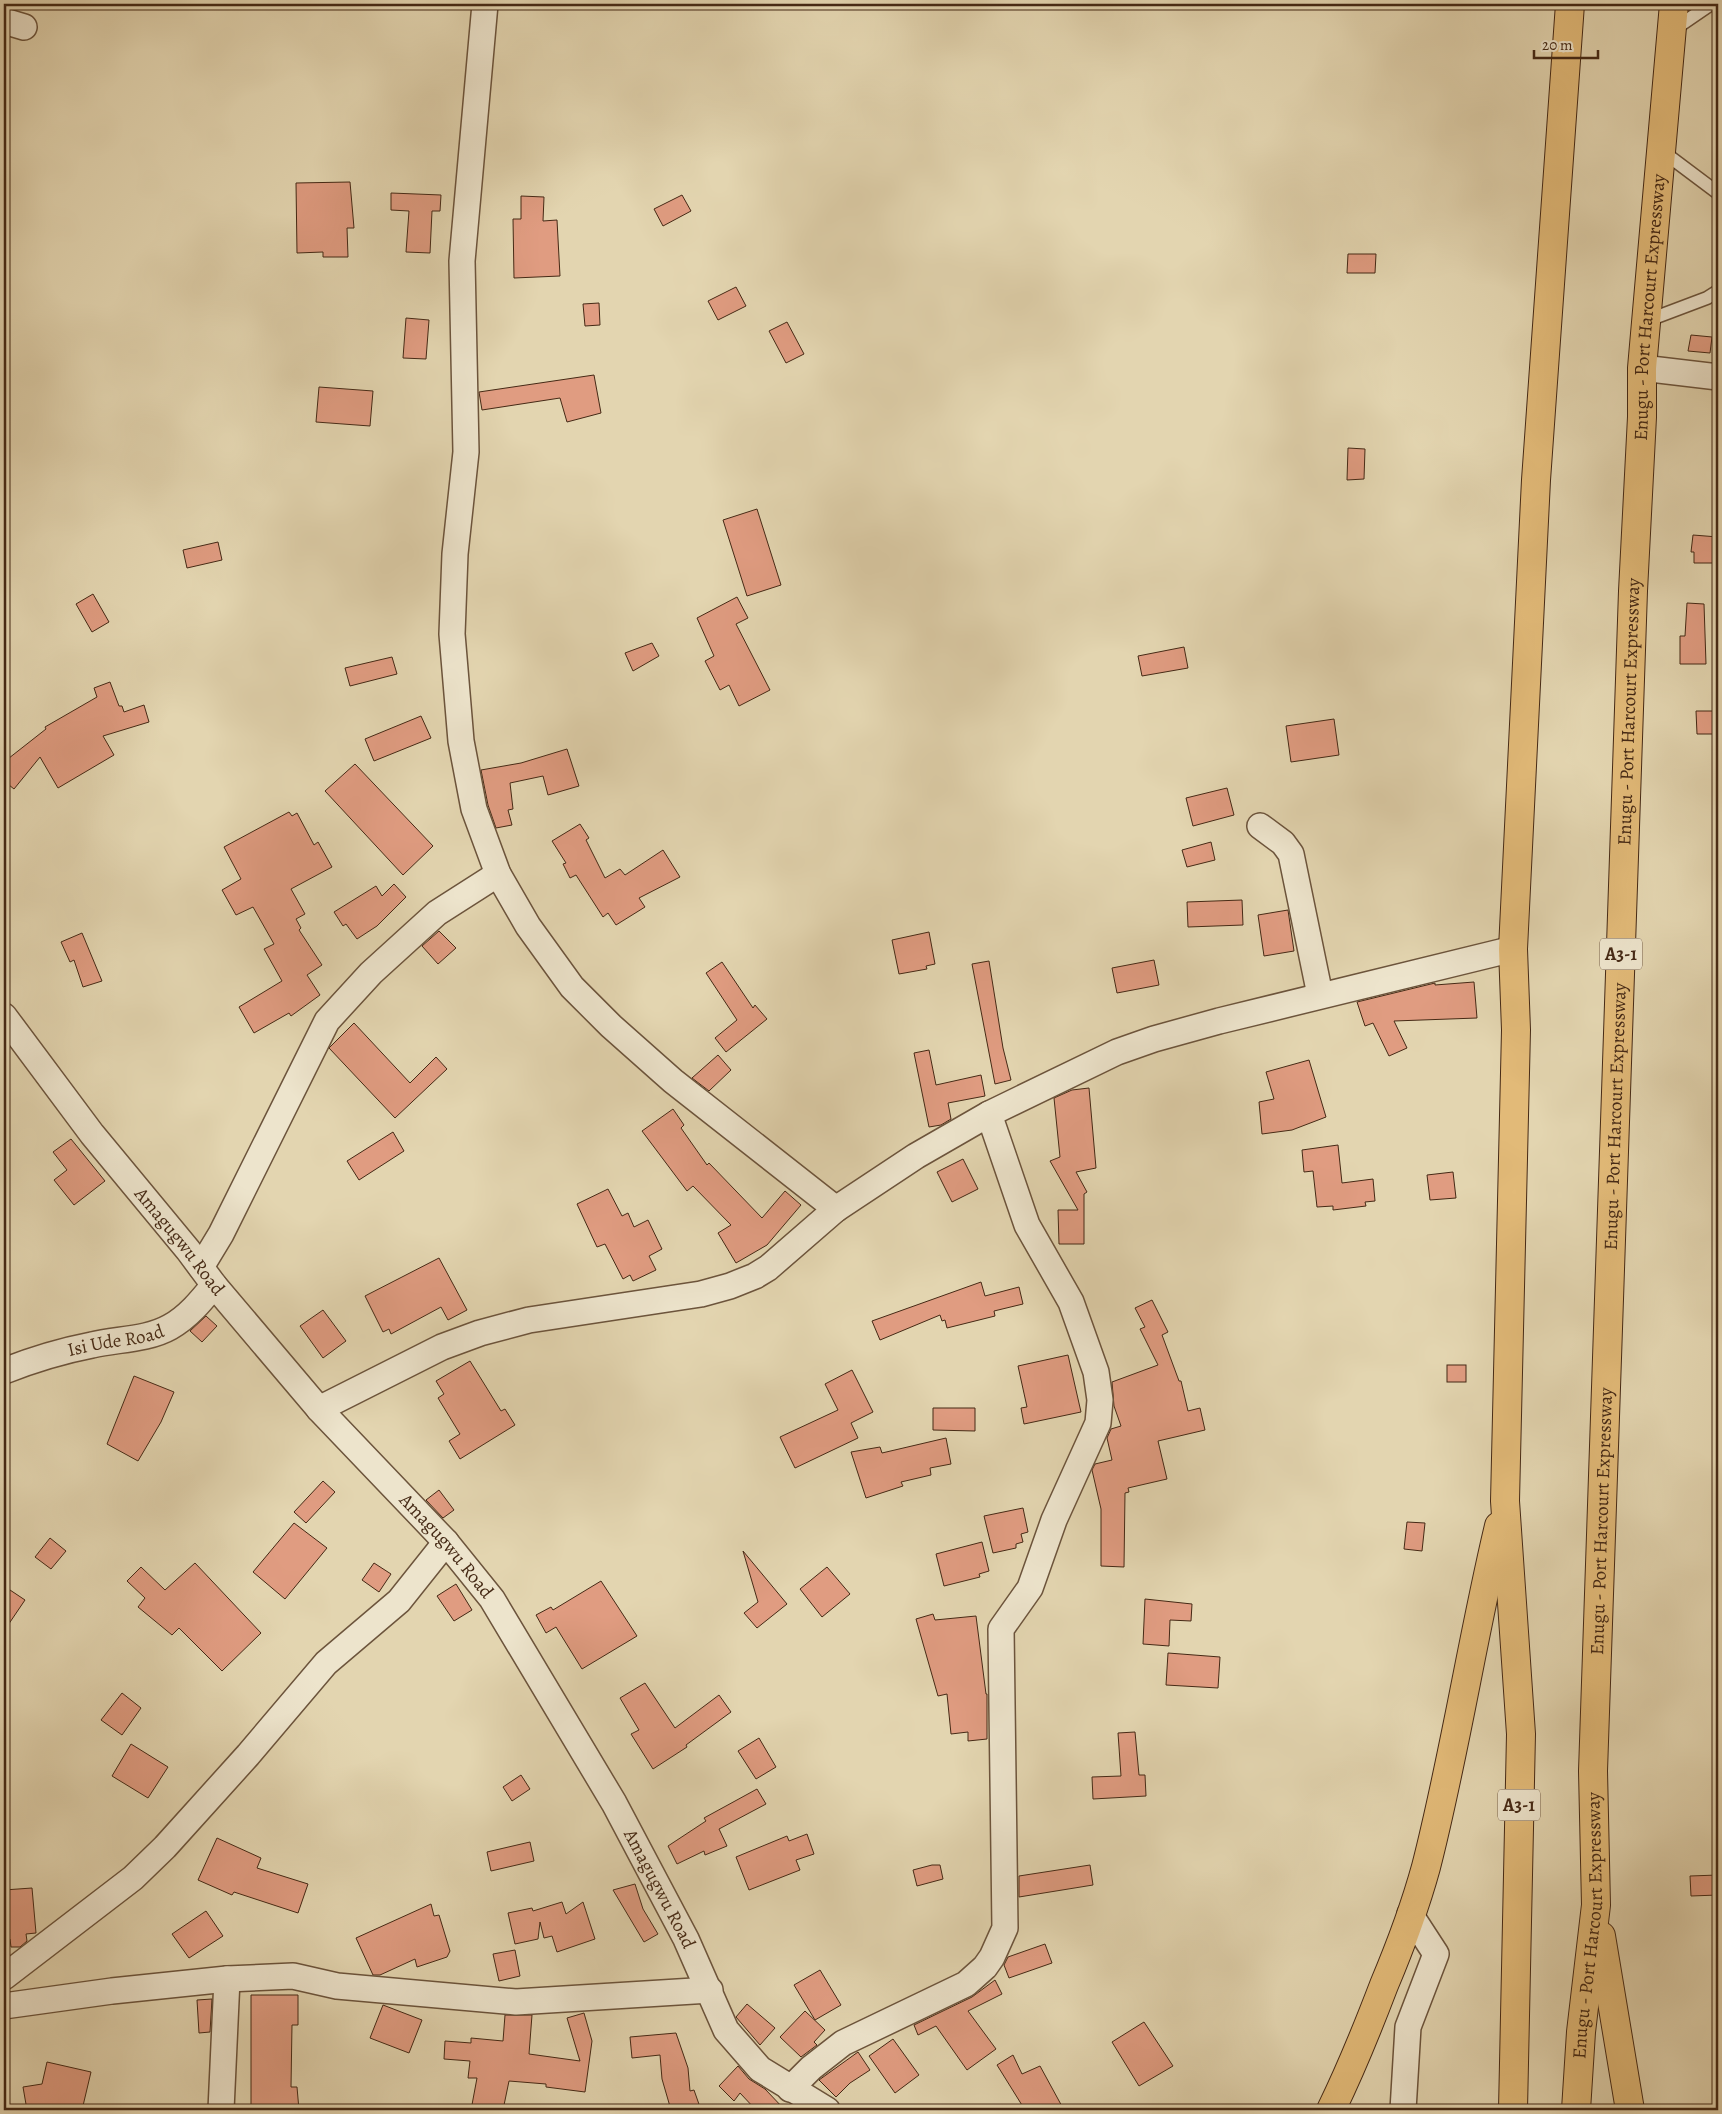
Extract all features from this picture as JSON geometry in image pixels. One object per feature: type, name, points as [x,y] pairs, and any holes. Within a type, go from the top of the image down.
[{"type":"highway","name":"A3-1","points":[[1513,2110],[1521,1734],[1505,1501],[1516,1030],[1513,949],[1536,480],[1570,4]]},
{"type":"highway","name":"Enugu - Port Harcourt Expressway","points":[[1576,2110],[1581,2032],[1596,1905],[1592,1771],[1633,592],[1642,417],[1642,368],[1674,4]]},
{"type":"highway","points":[[1331,2110],[1351,2069],[1410,1914],[1425,1869],[1455,1744],[1478,1614],[1505,1501]]},
{"type":"highway","points":[[1596,1905],[1630,2110]]},
{"type":"street","points":[[485,4],[462,261],[466,452],[456,554],[452,634],[461,741],[474,809],[498,874],[528,926],[572,987],[673,1080],[836,1209]]},
{"type":"street","points":[[1642,368],[1718,378]]},
{"type":"street","points":[[1260,826],[1283,843],[1291,854],[1320,995]]},
{"type":"street","name":"Isi Ude Road","points":[[4,1372],[36,1358],[92,1344],[148,1336],[168,1329],[183,1319],[207,1276],[221,1234],[328,1021],[371,973],[437,913],[498,874]]},
{"type":"street","points":[[319,1409],[442,1347],[480,1333],[529,1320],[701,1294],[730,1286],[768,1268],[836,1209],[916,1156],[990,1114],[1085,1066],[1154,1039],[1320,995],[1513,949]]},
{"type":"street","name":"Amagugwu Road","points":[[4,1016],[92,1134],[207,1276],[319,1409],[446,1542],[492,1600],[604,1786],[682,1931],[710,1990],[726,2030],[742,2051],[760,2069],[827,2110]]},
{"type":"street","points":[[790,2089],[811,2068],[843,2043],[966,1984],[985,1967],[992,1957],[1005,1928],[1000,1630],[1030,1588],[1054,1520],[1098,1423],[1100,1400],[1096,1372],[1071,1302],[1027,1225],[990,1114]]},
{"type":"street","points":[[4,1977],[134,1878],[165,1847],[242,1762],[326,1663],[399,1601],[446,1542]]},
{"type":"street","points":[[1403,2110],[1408,2027],[1436,1954],[1410,1914]]},
{"type":"street","points":[[4,2006],[112,1991],[227,1979],[293,1976],[337,1986],[516,2002],[710,1990]]},
{"type":"street","points":[[221,2110],[227,1979]]},
{"type":"lane","points":[[1671,32],[1711,4]]},
{"type":"lane","points":[[1660,150],[1718,193]]},
{"type":"lane","points":[[1646,321],[1707,298],[1718,291]]},
{"type":"building","points":[[350,182],[354,228],[347,228],[348,257],[323,257],[323,252],[297,253],[296,183]]},
{"type":"building","points":[[391,193],[441,195],[440,211],[432,211],[430,253],[406,252],[409,211],[391,210]]},
{"type":"building","points":[[682,195],[691,211],[663,226],[654,209]]},
{"type":"building","points":[[521,196],[544,197],[543,221],[557,220],[560,276],[514,278],[513,219],[521,219]]},
{"type":"building","points":[[1348,254],[1376,254],[1375,273],[1347,273]]},
{"type":"building","points":[[736,287],[746,306],[718,320],[708,301]]},
{"type":"building","points":[[599,303],[600,325],[585,326],[583,304]]},
{"type":"building","points":[[406,318],[429,320],[426,359],[403,358]]},
{"type":"building","points":[[787,322],[804,354],[786,363],[769,331]]},
{"type":"building","points":[[1691,335],[1712,337],[1710,353],[1688,351]]},
{"type":"building","points":[[594,375],[601,413],[567,422],[560,398],[482,410],[479,392]]},
{"type":"building","points":[[319,387],[373,391],[370,426],[316,422]]},
{"type":"building","points":[[1348,448],[1365,449],[1364,479],[1347,480]]},
{"type":"building","points":[[757,509],[781,585],[747,596],[723,520]]},
{"type":"building","points":[[1693,535],[1718,537],[1718,554],[1713,553],[1713,563],[1694,563],[1694,552],[1691,552]]},
{"type":"building","points":[[218,542],[222,560],[187,568],[183,550]]},
{"type":"building","points":[[93,594],[109,622],[92,632],[76,604]]},
{"type":"building","points":[[737,597],[748,618],[736,624],[770,690],[739,706],[729,685],[720,690],[705,661],[714,656],[697,618]]},
{"type":"building","points":[[1687,603],[1704,604],[1706,664],[1680,664],[1680,636],[1685,636]]},
{"type":"building","points":[[652,643],[659,656],[633,671],[625,653]]},
{"type":"building","points":[[1184,647],[1188,668],[1142,676],[1138,656]]},
{"type":"building","points":[[392,657],[397,674],[350,686],[345,668]]},
{"type":"building","points":[[110,682],[119,706],[122,706],[124,712],[144,705],[149,722],[103,736],[114,755],[58,788],[40,757],[14,789],[4,781],[4,762],[46,729],[45,727],[97,697],[94,688]]},
{"type":"building","points":[[1696,711],[1713,711],[1714,734],[1697,734]]},
{"type":"building","points":[[421,716],[431,738],[374,761],[365,739]]},
{"type":"building","points":[[1334,719],[1339,755],[1291,762],[1286,726]]},
{"type":"building","points":[[567,749],[579,786],[548,795],[543,776],[510,783],[513,809],[508,810],[512,825],[496,828],[488,805],[481,770],[521,763]]},
{"type":"building","points":[[355,764],[433,846],[403,875],[325,791]]},
{"type":"building","points":[[1227,788],[1234,815],[1193,826],[1186,798]]},
{"type":"building","points":[[289,812],[292,816],[297,813],[314,845],[318,842],[332,867],[291,889],[305,914],[296,919],[301,928],[299,930],[322,965],[307,975],[320,995],[291,1016],[289,1013],[254,1033],[239,1007],[282,981],[264,949],[274,944],[253,907],[236,915],[222,890],[241,879],[224,847]]},
{"type":"building","points":[[580,824],[589,838],[586,840],[605,878],[620,869],[625,875],[663,850],[680,877],[639,898],[645,907],[616,925],[608,913],[603,917],[576,875],[570,878],[563,864],[566,863],[552,841]]},
{"type":"building","points":[[1211,842],[1215,860],[1187,867],[1182,850]]},
{"type":"building","points":[[394,884],[406,897],[377,926],[357,939],[346,924],[343,926],[334,912],[376,886],[382,896]]},
{"type":"building","points":[[1242,900],[1243,925],[1188,927],[1187,902]]},
{"type":"building","points":[[1288,910],[1294,951],[1264,956],[1258,915]]},
{"type":"building","points":[[439,931],[456,948],[438,964],[422,946]]},
{"type":"building","points":[[929,932],[935,964],[926,966],[927,969],[899,974],[892,940]]},
{"type":"building","points":[[82,933],[102,981],[83,987],[74,960],[70,962],[61,942]]},
{"type":"building","points":[[1154,960],[1159,985],[1117,993],[1112,968]]},
{"type":"building","points":[[989,961],[1003,1048],[1011,1080],[995,1084],[972,964]]},
{"type":"building","points":[[722,962],[753,1008],[755,1005],[767,1019],[726,1052],[715,1038],[737,1020],[706,973]]},
{"type":"building","points":[[1474,982],[1477,1018],[1394,1021],[1407,1048],[1389,1056],[1373,1023],[1365,1026],[1357,1002],[1435,983],[1435,985]]},
{"type":"building","points":[[354,1023],[410,1083],[436,1057],[447,1069],[395,1118],[329,1048]]},
{"type":"building","points":[[929,1050],[936,1085],[981,1075],[985,1096],[948,1103],[951,1119],[941,1125],[929,1127],[914,1053]]},
{"type":"building","points":[[718,1055],[731,1070],[709,1091],[692,1078]]},
{"type":"building","points":[[1309,1060],[1326,1117],[1292,1130],[1262,1134],[1259,1102],[1274,1099],[1266,1072]]},
{"type":"building","points":[[1089,1088],[1096,1168],[1076,1172],[1087,1192],[1084,1194],[1084,1244],[1059,1244],[1058,1210],[1078,1210],[1050,1161],[1060,1157],[1054,1098],[1072,1090]]},
{"type":"building","points":[[673,1109],[684,1125],[681,1128],[707,1165],[709,1163],[762,1218],[785,1191],[801,1205],[767,1245],[736,1263],[718,1233],[731,1225],[693,1186],[687,1191],[642,1131]]},
{"type":"building","points":[[393,1132],[404,1151],[359,1180],[347,1161]]},
{"type":"building","points":[[71,1139],[105,1181],[74,1205],[54,1180],[67,1170],[53,1152]]},
{"type":"building","points":[[1338,1145],[1342,1183],[1373,1179],[1375,1201],[1365,1202],[1366,1206],[1333,1210],[1333,1206],[1317,1207],[1313,1171],[1304,1172],[1302,1150]]},
{"type":"building","points":[[963,1159],[978,1189],[952,1202],[937,1172]]},
{"type":"building","points":[[1453,1172],[1456,1198],[1430,1200],[1427,1175]]},
{"type":"building","points":[[608,1189],[622,1216],[628,1213],[634,1227],[648,1220],[662,1249],[649,1256],[656,1270],[633,1281],[630,1275],[623,1279],[605,1244],[597,1247],[577,1204]]},
{"type":"building","points":[[439,1258],[467,1310],[448,1320],[441,1307],[391,1334],[389,1329],[383,1332],[365,1296]]},
{"type":"building","points":[[981,1282],[985,1296],[1019,1287],[1023,1304],[994,1311],[995,1316],[947,1328],[945,1320],[942,1321],[940,1315],[880,1340],[872,1321]]},
{"type":"building","points":[[1152,1300],[1168,1332],[1162,1335],[1179,1381],[1181,1381],[1188,1411],[1200,1408],[1205,1430],[1158,1441],[1167,1479],[1128,1488],[1129,1492],[1125,1493],[1124,1567],[1101,1566],[1101,1509],[1092,1470],[1095,1464],[1112,1460],[1107,1438],[1111,1429],[1121,1426],[1114,1406],[1112,1382],[1158,1365],[1140,1329],[1145,1327],[1135,1308]]},
{"type":"building","points":[[323,1310],[346,1341],[323,1358],[300,1326]]},
{"type":"building","points":[[206,1316],[217,1326],[202,1342],[190,1331]]},
{"type":"building","points":[[1068,1355],[1081,1412],[1024,1424],[1021,1408],[1027,1407],[1018,1366]]},
{"type":"building","points":[[470,1361],[501,1411],[505,1409],[515,1425],[460,1459],[449,1441],[460,1434],[438,1398],[444,1394],[436,1381]]},
{"type":"building","points":[[1447,1365],[1466,1365],[1466,1382],[1447,1382]]},
{"type":"building","points":[[852,1370],[873,1412],[851,1423],[858,1438],[795,1468],[780,1437],[838,1410],[825,1384]]},
{"type":"building","points":[[134,1376],[174,1392],[161,1422],[138,1461],[107,1444]]},
{"type":"building","points":[[933,1408],[975,1408],[975,1431],[933,1430]]},
{"type":"building","points":[[946,1438],[951,1464],[930,1468],[931,1475],[901,1482],[903,1486],[866,1498],[851,1452],[880,1447],[882,1453]]},
{"type":"building","points":[[323,1481],[335,1492],[306,1523],[294,1512]]},
{"type":"building","points":[[439,1490],[454,1510],[443,1518],[426,1500]]},
{"type":"building","points":[[1023,1508],[1028,1532],[1021,1534],[1023,1542],[1016,1544],[1016,1548],[993,1553],[984,1516]]},
{"type":"building","points":[[1407,1522],[1425,1523],[1422,1551],[1404,1549]]},
{"type":"building","points":[[294,1523],[327,1548],[285,1599],[253,1572]]},
{"type":"building","points":[[50,1538],[66,1551],[51,1569],[35,1557]]},
{"type":"building","points":[[982,1542],[989,1571],[979,1574],[980,1577],[944,1586],[936,1554]]},
{"type":"building","points":[[743,1551],[787,1604],[757,1628],[744,1613],[758,1602]]},
{"type":"building","points":[[195,1563],[261,1633],[222,1671],[179,1628],[172,1635],[138,1607],[145,1598],[127,1581],[141,1567],[165,1590]]},
{"type":"building","points":[[374,1563],[391,1574],[379,1592],[362,1580]]},
{"type":"building","points":[[827,1567],[850,1594],[822,1617],[800,1589]]},
{"type":"building","points":[[601,1581],[637,1636],[582,1669],[556,1627],[546,1633],[536,1615],[551,1607],[553,1610]]},
{"type":"building","points":[[456,1584],[472,1610],[454,1621],[437,1596]]},
{"type":"building","points":[[4,1586],[25,1600],[4,1631]]},
{"type":"building","points":[[1145,1599],[1192,1604],[1191,1621],[1170,1620],[1169,1646],[1143,1644]]},
{"type":"building","points":[[933,1614],[935,1620],[976,1616],[987,1694],[987,1739],[968,1741],[968,1732],[951,1734],[947,1694],[938,1696],[916,1619]]},
{"type":"building","points":[[1168,1653],[1220,1657],[1218,1688],[1166,1685]]},
{"type":"building","points":[[645,1683],[675,1728],[719,1695],[731,1712],[686,1745],[687,1747],[653,1769],[631,1734],[639,1730],[620,1698]]},
{"type":"building","points":[[122,1693],[141,1708],[122,1735],[101,1720]]},
{"type":"building","points":[[1135,1732],[1139,1775],[1145,1775],[1146,1796],[1093,1799],[1092,1777],[1121,1776],[1118,1733]]},
{"type":"building","points":[[759,1738],[776,1767],[756,1779],[738,1751]]},
{"type":"building","points":[[131,1744],[168,1767],[148,1798],[112,1776]]},
{"type":"building","points":[[521,1775],[530,1789],[512,1801],[503,1787]]},
{"type":"building","points":[[757,1789],[766,1804],[719,1829],[727,1846],[705,1855],[704,1851],[677,1864],[668,1846],[706,1821],[704,1818]]},
{"type":"building","points":[[807,1834],[814,1854],[796,1860],[800,1870],[749,1890],[736,1857],[787,1836],[789,1841]]},
{"type":"building","points":[[217,1838],[261,1858],[257,1868],[308,1884],[298,1913],[234,1892],[232,1895],[198,1880]]},
{"type":"building","points":[[530,1842],[534,1861],[491,1871],[487,1852]]},
{"type":"building","points":[[940,1865],[943,1879],[917,1886],[913,1870]]},
{"type":"building","points":[[1090,1865],[1093,1885],[1019,1897],[1019,1876]]},
{"type":"building","points":[[1718,1875],[1718,1895],[1691,1896],[1690,1876]]},
{"type":"building","points":[[635,1884],[643,1909],[658,1934],[644,1942],[613,1890]]},
{"type":"building","points":[[32,1888],[36,1933],[26,1934],[27,1941],[20,1947],[11,1947],[10,1939],[4,1940],[4,1890]]},
{"type":"building","points":[[562,1902],[566,1914],[583,1902],[595,1939],[557,1952],[552,1936],[544,1938],[540,1922],[538,1939],[515,1944],[508,1913],[532,1908],[533,1911]]},
{"type":"building","points":[[431,1904],[434,1916],[439,1915],[450,1951],[447,1957],[417,1967],[415,1959],[380,1975],[373,1975],[356,1938]]},
{"type":"building","points":[[206,1911],[223,1936],[189,1958],[172,1934]]},
{"type":"building","points":[[1045,1944],[1052,1963],[1009,1978],[1004,1965],[1008,1957]]},
{"type":"building","points":[[515,1950],[520,1976],[499,1981],[493,1954]]},
{"type":"building","points":[[820,1970],[841,2005],[815,2020],[794,1985]]},
{"type":"building","points":[[995,1980],[1002,1994],[968,2011],[996,2049],[967,2070],[936,2026],[918,2035],[914,2025],[972,1997]]},
{"type":"building","points":[[251,1995],[298,1995],[298,2025],[292,2025],[291,2087],[297,2087],[299,2110],[251,2110]]},
{"type":"building","points":[[212,1999],[210,2032],[199,2033],[197,2000]]},
{"type":"building","points":[[747,2004],[775,2028],[760,2045],[736,2017]]},
{"type":"building","points":[[383,2005],[422,2020],[409,2053],[370,2038]]},
{"type":"building","points":[[805,2011],[825,2030],[814,2042],[817,2045],[801,2057],[780,2037]]},
{"type":"building","points":[[584,2013],[592,2041],[585,2092],[546,2087],[546,2084],[509,2081],[503,2110],[471,2110],[477,2078],[468,2078],[470,2061],[444,2059],[445,2041],[471,2043],[471,2038],[503,2041],[505,2015],[532,2015],[529,2054],[580,2061],[567,2018]]},
{"type":"building","points":[[1144,2022],[1173,2066],[1139,2086],[1112,2042]]},
{"type":"building","points":[[676,2033],[688,2068],[690,2091],[694,2090],[701,2110],[671,2110],[662,2079],[660,2055],[632,2058],[630,2037]]},
{"type":"building","points":[[893,2039],[919,2075],[895,2093],[869,2056]]},
{"type":"building","points":[[858,2052],[870,2070],[850,2083],[836,2097],[819,2080]]},
{"type":"building","points":[[1013,2055],[1022,2074],[1040,2066],[1064,2110],[1025,2110],[997,2065]]},
{"type":"building","points":[[47,2062],[91,2072],[82,2110],[27,2110],[23,2087],[42,2084]]},
{"type":"building","points":[[738,2066],[749,2079],[765,2089],[785,2110],[756,2110],[740,2093],[734,2101],[719,2086]]}]
